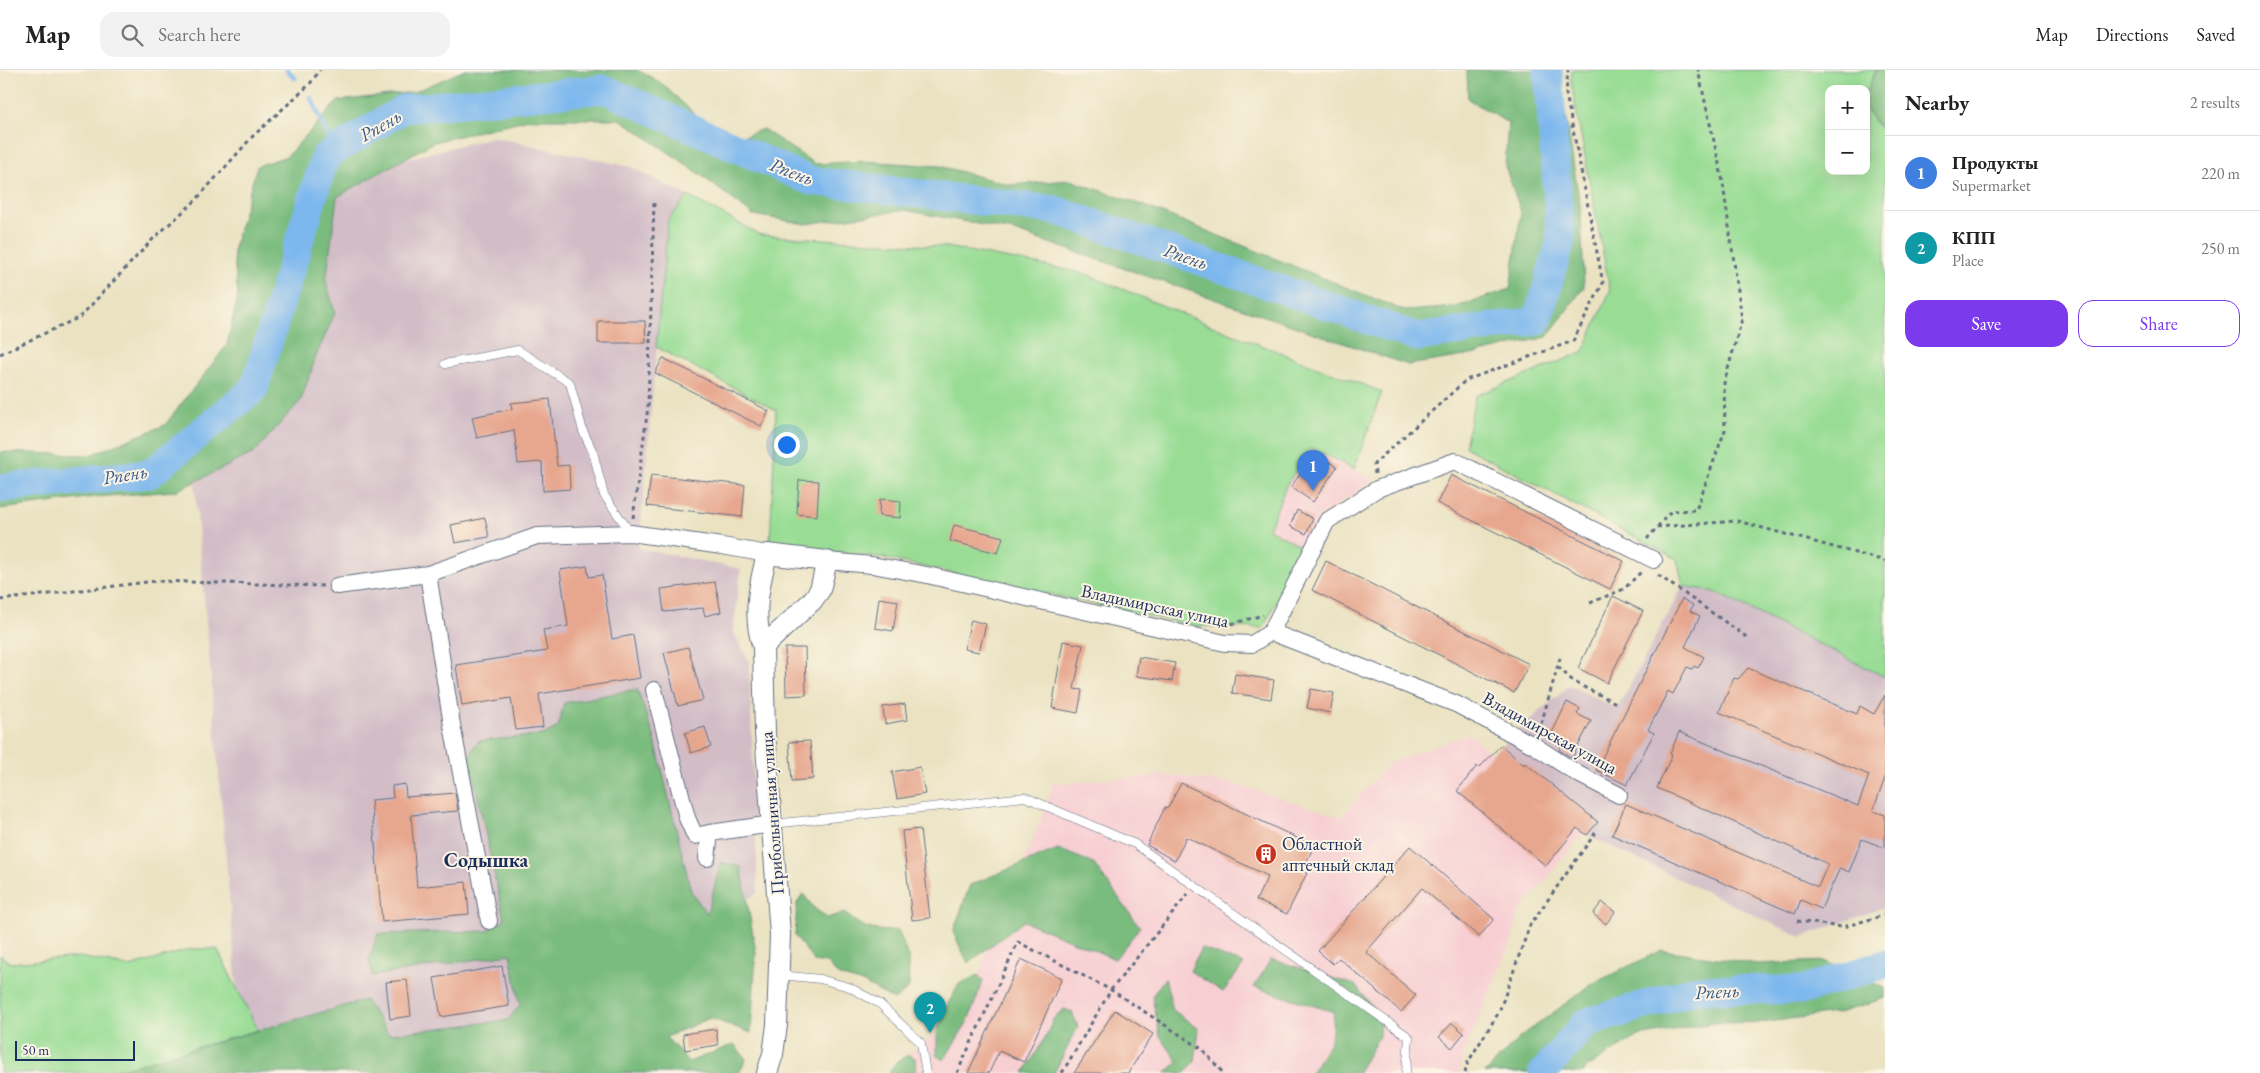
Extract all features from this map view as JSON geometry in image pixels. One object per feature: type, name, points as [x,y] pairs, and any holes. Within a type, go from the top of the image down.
[{"type":"street","points":[[1271,632],[1327,521],[1376,490],[1455,461],[1654,560]]},
{"type":"street","points":[[337,586],[428,574],[537,536],[631,533],[767,554],[827,561],[820,590],[812,601],[763,647]]},
{"type":"street","name":"Прибольничная улица","points":[[767,554],[756,608],[759,634],[763,647],[766,733],[779,894],[780,975],[773,1054],[767,1073]]},
{"type":"street","name":"Владимирская улица","points":[[827,561],[872,564],[918,573],[1225,643],[1252,644],[1271,632],[1456,704],[1535,746],[1578,774],[1619,795]]},
{"type":"street","points":[[428,574],[452,725],[489,921]]},
{"type":"street","points":[[654,690],[687,818],[695,836],[773,824]]},
{"type":"street","points":[[707,858],[710,834]]},
{"type":"lane","points":[[445,364],[518,350],[570,383],[583,431],[593,452],[604,495],[631,533]]},
{"type":"lane","points":[[773,824],[1025,797],[1135,844],[1409,1037],[1406,1073]]},
{"type":"lane","points":[[780,975],[820,979],[849,987],[880,1004],[921,1043],[926,1073]]},
{"type":"path","points":[[0,354],[80,317],[153,239],[195,201],[253,136],[309,85],[320,70]]},
{"type":"path","points":[[1376,490],[1374,464],[1466,380],[1573,341],[1603,283],[1566,94],[1568,70]]},
{"type":"path","points":[[1637,551],[1671,511],[1696,510],[1725,430],[1724,383],[1742,318],[1722,177],[1698,70]]},
{"type":"path","points":[[631,533],[648,407],[654,203]]},
{"type":"path","points":[[1656,527],[1738,521],[1885,561]]},
{"type":"path","points":[[1590,603],[1624,589],[1654,560]]},
{"type":"path","points":[[1654,560],[1656,574],[1748,638]]},
{"type":"path","points":[[0,600],[156,580],[337,586]]},
{"type":"path","points":[[1218,628],[1281,611]]},
{"type":"path","points":[[1535,746],[1561,655]]},
{"type":"path","points":[[1558,667],[1574,682],[1616,703]]},
{"type":"path","points":[[1465,1073],[1468,1062],[1499,1012],[1530,924],[1596,832]]},
{"type":"path","points":[[1062,1073],[1111,990],[1195,885]]},
{"type":"path","points":[[1797,921],[1843,928],[1885,915]]},
{"type":"path","points":[[957,1073],[1018,942],[1111,990],[1202,1049],[1223,1073]]},
{"type":"shaded area","points":[[493,137],[631,167],[688,196],[668,220],[639,548],[741,569],[733,632],[749,661],[758,892],[565,1032],[243,1060],[189,418],[313,182]]},
{"type":"shaded area","points":[[1311,448],[1374,481],[1320,517],[1304,548],[1269,529],[1286,486]]},
{"type":"shaded area","points":[[1683,586],[1715,592],[1885,677],[1885,907],[1801,937],[1587,835],[1514,777],[1505,765],[1492,754],[1570,685],[1617,709]]},
{"type":"shaded area","points":[[1469,734],[1505,765],[1514,777],[1584,833],[1519,912],[1512,940],[1464,1053],[1459,1073],[897,1073],[908,1055],[937,1032],[949,1046],[1046,806],[1052,784],[1162,775],[1235,784],[1341,817],[1389,763]]},
{"type":"green space","points":[[465,70],[637,70],[660,82],[726,143],[763,129],[815,164],[863,161],[940,166],[1010,185],[1070,180],[1145,206],[1405,311],[1456,307],[1510,289],[1521,212],[1505,166],[1508,123],[1468,99],[1467,70],[1558,70],[1581,211],[1584,287],[1547,337],[1471,355],[1408,365],[1014,231],[905,210],[806,224],[753,215],[693,169],[620,119],[529,119],[434,142],[337,197],[326,282],[335,313],[317,354],[301,400],[254,453],[176,491],[95,497],[0,509],[0,452],[90,455],[165,425],[227,345],[238,295],[233,251],[257,166],[287,156],[338,101],[414,92]]},
{"type":"green space","points":[[1572,70],[1885,70],[1885,677],[1715,592],[1683,586],[1677,559],[1465,447],[1475,396],[1583,352],[1610,291],[1571,82]]},
{"type":"green space","points":[[1876,70],[1885,70],[1885,132],[1870,115],[1869,85]]},
{"type":"green space","points":[[688,196],[761,235],[947,247],[1083,273],[1227,332],[1382,392],[1354,469],[1311,448],[1286,486],[1269,529],[1304,548],[1263,628],[1195,626],[879,557],[770,544],[776,410],[656,347],[668,220]]},
{"type":"green space","points":[[637,689],[654,736],[691,891],[707,914],[721,862],[741,867],[756,952],[751,1033],[710,1018],[666,1037],[689,1062],[734,1044],[746,1059],[739,1073],[108,1073],[365,1000],[389,1034],[508,1020],[520,1005],[510,954],[372,976],[369,959],[378,934],[487,931],[504,920],[469,756],[478,741],[543,735],[558,727],[564,703]]},
{"type":"green space","points":[[1058,849],[1093,863],[1140,927],[1115,959],[1024,921],[968,963],[953,932],[970,885]]},
{"type":"green space","points":[[803,894],[814,908],[827,918],[845,913],[857,923],[869,928],[876,930],[898,930],[908,957],[909,988],[894,1000],[864,983],[839,976],[827,963],[815,962],[795,936],[797,903]]},
{"type":"green space","points":[[1201,948],[1244,964],[1223,992],[1190,971]]},
{"type":"green space","points":[[191,949],[217,949],[258,1030],[108,1073],[0,1073],[0,955],[10,963],[80,957],[130,967]]},
{"type":"green space","points":[[1662,950],[1758,964],[1824,961],[1885,988],[1885,998],[1842,1012],[1768,1022],[1713,1023],[1638,1036],[1586,1068],[1584,1073],[1485,1073],[1519,1038],[1592,984]]},
{"type":"green space","points":[[1271,959],[1355,985],[1380,1017],[1379,1037],[1357,1073],[1311,1073],[1331,1041],[1334,1012],[1254,987]]},
{"type":"green space","points":[[978,975],[983,981],[968,1021],[944,1060],[937,1056],[937,1032],[945,1009],[959,984]]},
{"type":"green space","points":[[1165,978],[1173,1010],[1199,1029],[1195,1061],[1185,1073],[1165,1073],[1178,1062],[1160,1036],[1152,996]]},
{"type":"green space","points":[[1064,1009],[1072,1012],[1078,1027],[1054,1073],[1024,1073],[1049,1031],[1053,1019]]},
{"type":"green space","points":[[908,1055],[915,1058],[916,1073],[889,1073],[896,1062]]},
{"type":"building","points":[[598,321],[645,321],[646,343],[598,343]]},
{"type":"building","points":[[663,358],[769,411],[761,426],[655,373]]},
{"type":"building","points":[[550,399],[557,466],[569,465],[570,489],[543,491],[542,462],[518,464],[514,430],[477,438],[472,417],[512,409],[511,403]]},
{"type":"building","points":[[1315,452],[1337,467],[1313,502],[1291,487]]},
{"type":"building","points":[[651,475],[745,485],[742,517],[647,506]]},
{"type":"building","points":[[1451,475],[1624,561],[1610,589],[1437,503]]},
{"type":"building","points":[[799,480],[819,481],[817,516],[797,514]]},
{"type":"building","points":[[880,499],[901,501],[900,518],[879,516]]},
{"type":"building","points":[[1297,510],[1313,519],[1306,534],[1290,526]]},
{"type":"building","points":[[485,518],[489,537],[455,543],[451,525]]},
{"type":"building","points":[[954,525],[1003,537],[998,553],[950,541]]},
{"type":"building","points":[[1326,561],[1529,664],[1514,693],[1312,590]]},
{"type":"building","points":[[587,566],[589,577],[602,575],[612,639],[633,635],[640,678],[539,694],[543,727],[516,730],[511,698],[462,706],[456,665],[547,651],[543,630],[568,626],[560,570]]},
{"type":"building","points":[[715,582],[721,612],[705,616],[703,608],[664,612],[661,589]]},
{"type":"building","points":[[1613,596],[1643,611],[1607,683],[1578,668]]},
{"type":"building","points":[[879,598],[898,601],[893,631],[875,628]]},
{"type":"building","points":[[1682,599],[1693,605],[1690,611],[1700,616],[1685,647],[1704,657],[1698,668],[1694,666],[1692,669],[1687,667],[1673,694],[1668,691],[1648,730],[1654,733],[1627,785],[1596,770]]},
{"type":"building","points":[[971,620],[986,624],[979,652],[964,649]]},
{"type":"building","points":[[1063,641],[1083,645],[1074,689],[1082,690],[1078,713],[1052,708]]},
{"type":"building","points":[[688,647],[703,700],[678,706],[664,653]]},
{"type":"building","points":[[785,648],[805,648],[806,695],[786,696]]},
{"type":"building","points":[[1139,657],[1175,663],[1172,681],[1136,676]]},
{"type":"building","points":[[1748,668],[1857,714],[1860,706],[1874,714],[1885,695],[1885,778],[1873,811],[1885,815],[1885,848],[1862,839],[1849,872],[1840,868],[1821,909],[1801,900],[1795,914],[1612,835],[1626,804],[1818,887],[1828,864],[1657,788],[1672,755],[1670,754],[1679,732],[1858,806],[1869,775],[1719,712],[1734,678],[1738,679]]},
{"type":"building","points":[[1235,674],[1274,680],[1271,699],[1232,693]]},
{"type":"building","points":[[1311,689],[1334,693],[1330,713],[1307,708]]},
{"type":"building","points":[[1567,702],[1580,709],[1577,714],[1591,721],[1572,758],[1559,750],[1562,745],[1549,739]]},
{"type":"building","points":[[905,704],[907,720],[885,724],[883,707]]},
{"type":"building","points":[[705,727],[711,747],[691,753],[685,733]]},
{"type":"building","points":[[810,741],[813,779],[792,781],[789,742]]},
{"type":"building","points":[[1501,745],[1598,822],[1587,835],[1577,828],[1546,866],[1457,791],[1477,766],[1479,768]]},
{"type":"building","points":[[920,767],[925,794],[897,799],[892,772]]},
{"type":"building","name":"Областной аптечный склад","points":[[1181,783],[1314,846],[1302,871],[1307,873],[1287,914],[1256,900],[1268,876],[1186,837],[1175,861],[1147,845],[1165,807],[1168,808]]},
{"type":"building","points":[[405,784],[406,797],[455,793],[458,811],[411,815],[417,887],[466,882],[469,914],[382,922],[371,800],[393,798],[392,786]]},
{"type":"building","points":[[920,829],[930,918],[912,920],[902,831]]},
{"type":"building","points":[[1410,846],[1494,919],[1479,937],[1422,888],[1366,952],[1416,995],[1401,1012],[1339,958],[1333,964],[1318,951]]},
{"type":"building","points":[[1602,902],[1615,912],[1606,924],[1593,914]]},
{"type":"building","points":[[1021,959],[1062,978],[1024,1062],[999,1051],[989,1073],[968,1073]]},
{"type":"building","points":[[502,966],[509,1006],[441,1017],[434,978]]},
{"type":"building","points":[[407,980],[411,1016],[390,1019],[386,982]]},
{"type":"building","points":[[1115,1010],[1153,1034],[1128,1073],[1074,1073]]},
{"type":"building","points":[[1452,1023],[1464,1033],[1452,1048],[1439,1037]]},
{"type":"building","points":[[716,1029],[718,1045],[685,1050],[683,1034]]},
{"type":"waterway","points":[[287,70],[295,78]]},
{"type":"waterway","name":"Рпень","points":[[0,488],[150,474],[254,389],[325,157],[403,109],[604,89],[811,181],[1055,210],[1417,337],[1537,321],[1561,240],[1548,70]]},
{"type":"waterway","points":[[311,98],[335,151]]},
{"type":"waterway","name":"Рпень","points":[[1543,1073],[1585,1023],[1698,989],[1803,990],[1885,964]]},
{"type":"place","name":"Продукты","points":[[1313,491]]},
{"type":"place","name":"Областной аптечный склад","points":[[1266,854]]},
{"type":"place","name":"КПП","points":[[930,1033]]},
{"type":"district","name":"Содышка","points":[[486,860]]}]
